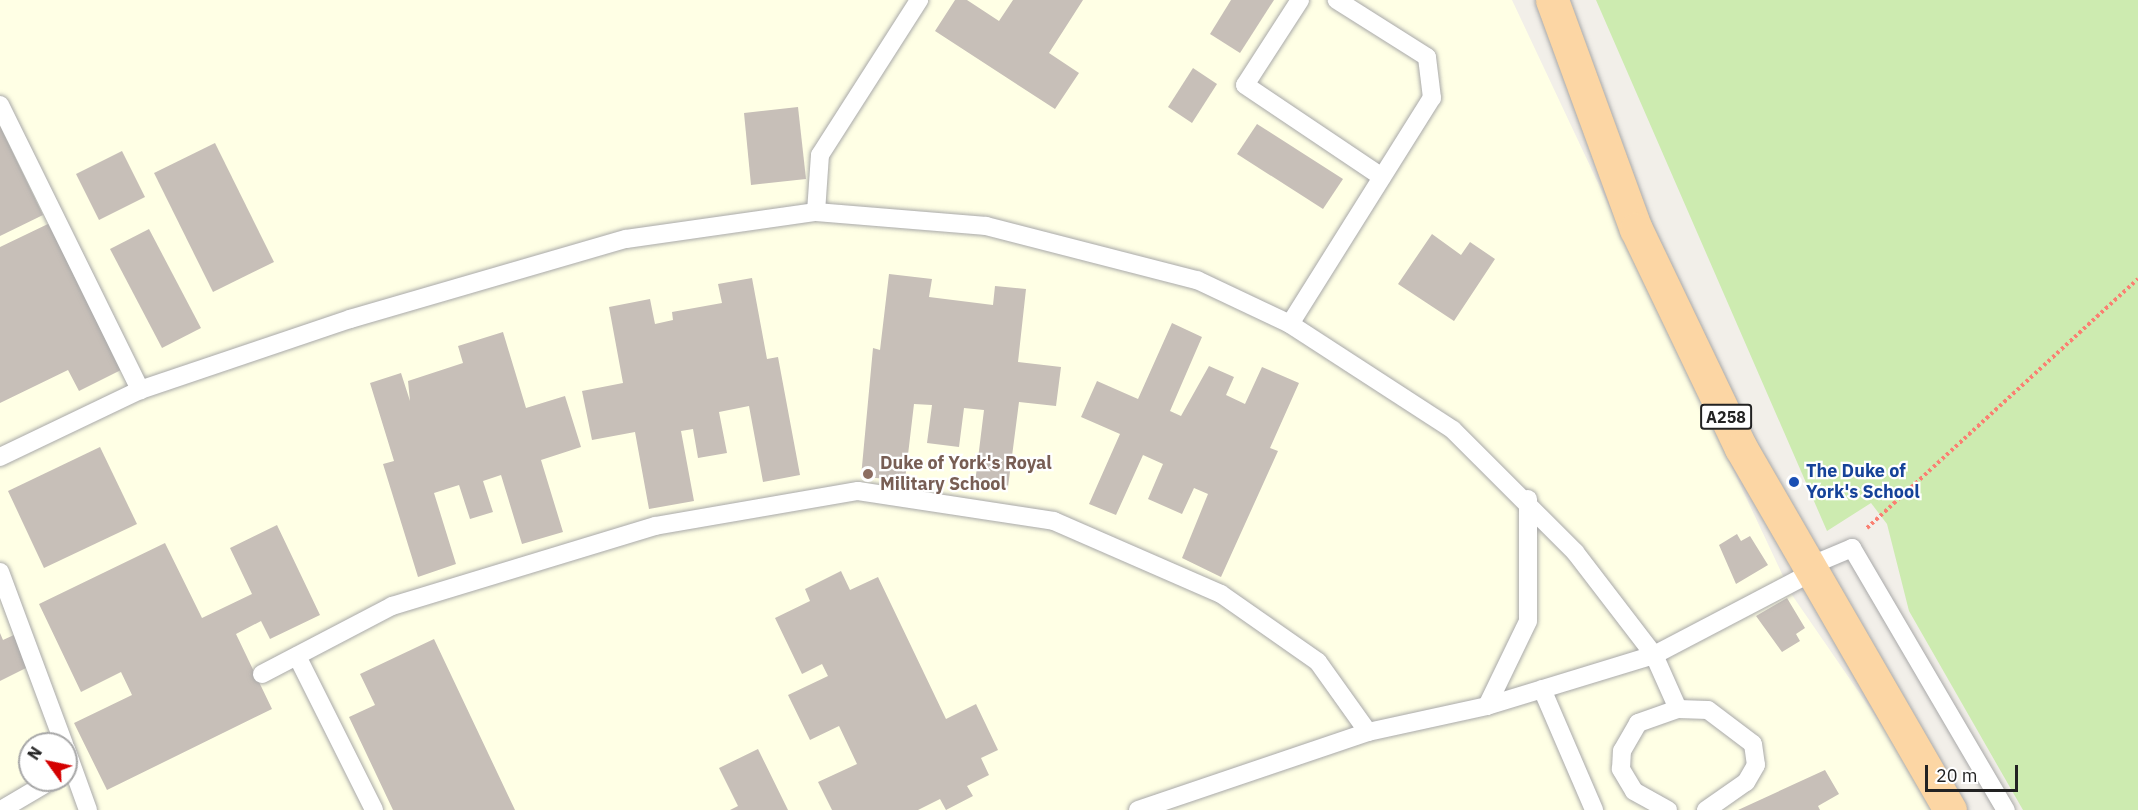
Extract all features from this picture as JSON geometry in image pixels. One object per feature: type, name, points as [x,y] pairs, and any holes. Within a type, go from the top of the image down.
[{"type":"main road","name":"A258","points":[[1552,0],[1636,229],[1741,448],[1809,570],[1950,810]]},
{"type":"lane","points":[[816,212],[820,155],[919,0]]},
{"type":"lane","points":[[1300,0],[1245,85],[1382,177]]},
{"type":"lane","points":[[1290,324],[1432,98],[1434,77],[1427,57],[1337,0]]},
{"type":"lane","points":[[0,105],[140,390]]},
{"type":"lane","points":[[0,457],[140,390],[350,319],[626,239],[816,212],[986,226],[1197,280],[1290,324],[1454,430],[1528,499],[1654,654],[1678,709]]},
{"type":"lane","points":[[262,674],[392,606],[655,526],[858,491],[1054,521],[1221,594],[1318,662],[1368,732]]},
{"type":"lane","points":[[1488,706],[1528,621],[1528,499]]},
{"type":"lane","points":[[1138,810],[1368,732],[1488,706],[1654,654],[1852,548],[2007,810]]},
{"type":"lane","points":[[0,572],[60,732]]},
{"type":"lane","points":[[297,656],[375,810]]},
{"type":"lane","points":[[1542,689],[1593,810]]},
{"type":"lane","points":[[1668,810],[1634,791],[1621,769],[1622,751],[1638,723],[1678,709],[1708,710],[1753,744],[1756,765],[1746,782],[1706,810]]},
{"type":"lane","points":[[78,789],[88,810]]},
{"type":"lane","points":[[1,810],[32,792]]},
{"type":"path","points":[[1852,548],[1878,514],[2138,279]]},
{"type":"shaded area","name":"Duke of York's Royal Military School","points":[[0,0],[1512,0],[1792,595],[1940,810],[0,810]]},
{"type":"green space","points":[[1596,0],[2138,0],[2138,810],[2023,810],[1909,611],[1887,524],[1871,503],[1827,531]]},
{"type":"building","points":[[955,0],[967,0],[999,21],[1013,0],[1083,0],[1049,53],[1079,73],[1055,109],[935,31]]},
{"type":"building","points":[[1231,0],[1274,0],[1240,53],[1210,34]]},
{"type":"building","points":[[1193,68],[1217,84],[1192,123],[1168,107]]},
{"type":"building","points":[[798,107],[806,179],[751,185],[744,113]]},
{"type":"building","points":[[1257,124],[1343,179],[1323,209],[1237,154]]},
{"type":"building","points":[[0,126],[43,215],[0,236]]},
{"type":"building","points":[[215,143],[274,262],[213,292],[154,173]]},
{"type":"building","points":[[122,151],[145,197],[99,220],[76,174]]},
{"type":"building","points":[[50,223],[121,370],[79,391],[68,370],[0,403],[0,247]]},
{"type":"building","points":[[149,229],[201,328],[162,348],[110,249]]},
{"type":"building","points":[[1432,234],[1461,255],[1470,242],[1495,259],[1454,321],[1398,284]]},
{"type":"building","points":[[889,274],[932,279],[929,297],[993,305],[995,286],[1026,289],[1018,362],[1061,367],[1056,406],[1019,402],[1008,487],[975,483],[984,410],[964,408],[959,447],[927,443],[932,405],[914,404],[905,480],[861,477],[873,348],[880,350]]},
{"type":"building","points":[[752,278],[767,359],[778,357],[800,475],[763,482],[749,406],[719,412],[727,453],[698,458],[693,429],[681,431],[694,501],[649,509],[635,432],[592,440],[582,391],[623,383],[609,307],[650,299],[655,324],[673,320],[672,312],[722,303],[718,284]]},
{"type":"building","points":[[1172,323],[1202,337],[1170,411],[1181,416],[1209,366],[1234,377],[1226,395],[1245,404],[1262,367],[1299,383],[1270,448],[1278,451],[1221,577],[1182,558],[1208,494],[1194,488],[1182,514],[1148,499],[1163,464],[1143,455],[1116,515],[1089,504],[1120,434],[1081,417],[1097,381],[1138,399]]},
{"type":"building","points":[[503,332],[526,408],[565,396],[581,447],[541,460],[563,532],[522,544],[501,475],[483,481],[493,512],[470,519],[459,485],[434,493],[456,564],[418,577],[383,464],[394,461],[370,383],[401,373],[410,401],[408,381],[463,363],[458,346]]},
{"type":"building","points":[[100,447],[137,524],[44,568],[8,491]]},
{"type":"building","points":[[277,525],[320,615],[270,639],[261,621],[236,634],[272,709],[107,790],[74,723],[132,695],[121,672],[81,692],[39,604],[165,543],[202,618],[252,594],[230,548]]},
{"type":"building","points":[[1737,534],[1741,541],[1750,536],[1768,565],[1736,584],[1719,545]]},
{"type":"building","points":[[841,571],[850,590],[878,577],[946,719],[976,704],[998,750],[981,758],[989,775],[967,786],[973,796],[946,810],[940,799],[918,810],[832,810],[818,782],[857,764],[839,726],[810,740],[788,695],[828,676],[822,664],[802,674],[775,618],[810,601],[805,589]]},
{"type":"building","points":[[1787,598],[1805,628],[1796,634],[1800,641],[1782,652],[1756,616]]},
{"type":"building","points":[[0,633],[3,640],[16,634],[32,665],[0,681]]},
{"type":"building","points":[[434,639],[515,810],[393,810],[349,717],[375,705],[360,674]]},
{"type":"building","points":[[758,749],[788,810],[730,810],[738,806],[719,768]]},
{"type":"building","points":[[1825,770],[1839,794],[1818,806],[1820,810],[1738,810]]},
{"type":"place","name":"Duke of York's Royal Military School","points":[[868,474]]},
{"type":"place","name":"The Duke of York's School","points":[[1794,482]]}]
